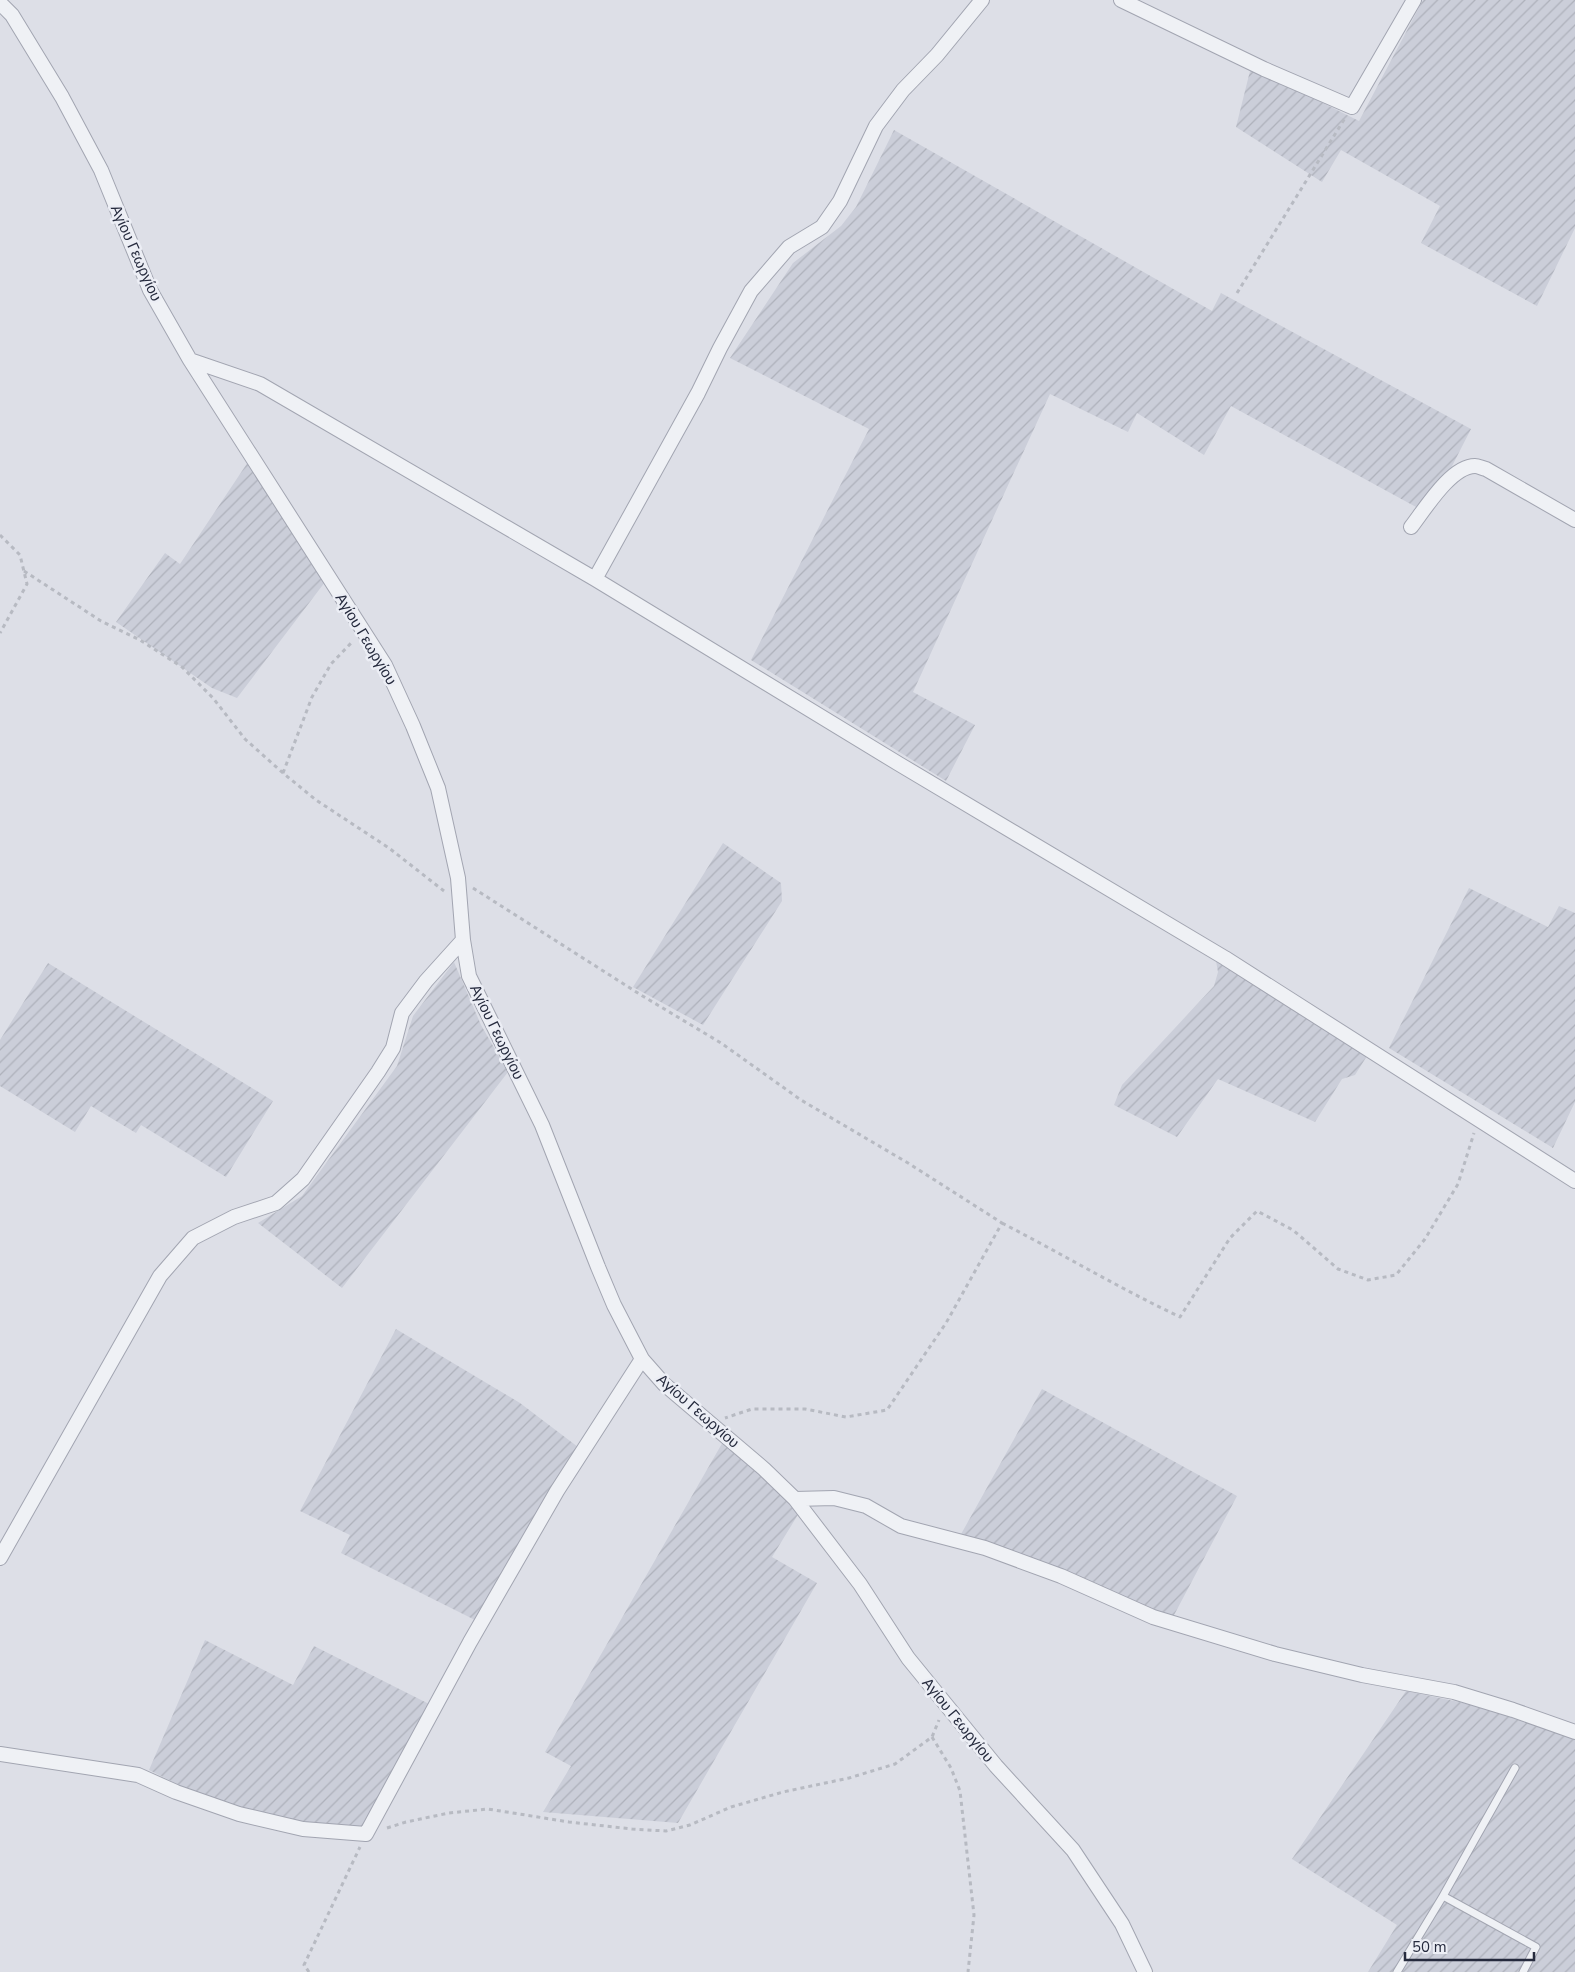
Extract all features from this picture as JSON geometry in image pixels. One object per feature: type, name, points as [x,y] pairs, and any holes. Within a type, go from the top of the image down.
[{"type":"street","points":[[595,579],[698,393],[751,291],[789,247],[822,226],[840,201],[876,126],[903,90],[937,55],[982,0]]},
{"type":"street","points":[[1121,0],[1264,69],[1352,107],[1414,0]]},
{"type":"street","name":"Αγίου Γεωργίου","points":[[0,3],[12,15],[62,97],[100,170],[150,290],[190,360],[385,665],[413,726],[438,788],[458,878],[463,940],[469,976],[542,1124],[601,1275],[642,1359],[664,1384],[764,1469],[795,1499],[860,1584],[908,1658],[996,1766],[1074,1850],[1122,1924],[1145,1972]]},
{"type":"street","points":[[190,360],[260,384],[595,579],[898,764],[1225,958],[1575,1181]]},
{"type":"street","points":[[1411,527],[1453,474],[1464,468],[1476,466],[1486,469],[1575,520]]},
{"type":"street","points":[[0,1558],[160,1276],[193,1238],[234,1217],[276,1203],[303,1179],[393,1048],[402,1013],[426,981],[463,940]]},
{"type":"street","points":[[0,1754],[138,1775],[176,1792],[239,1814],[303,1829],[366,1834],[470,1642],[557,1491],[642,1359]]},
{"type":"street","points":[[795,1499],[834,1498],[866,1506],[901,1526],[985,1548],[1061,1576],[1153,1617],[1292,1658],[1362,1675],[1454,1692],[1575,1732]]},
{"type":"lane","points":[[1397,1972],[1443,1896],[1515,1768]]},
{"type":"lane","points":[[1443,1896],[1536,1947],[1523,1972]]},
{"type":"path","points":[[1237,293],[1295,196],[1352,107]]},
{"type":"path","points":[[0,535],[20,555],[27,584],[0,633]]},
{"type":"path","points":[[24,571],[102,621],[140,640],[182,666],[213,698],[245,739],[283,774],[316,800],[389,848],[460,903]]},
{"type":"path","points":[[283,774],[312,697],[331,664],[363,631]]},
{"type":"path","points":[[458,878],[641,995],[721,1043],[801,1100],[908,1163],[1002,1223],[1072,1259],[1137,1296],[1180,1317],[1230,1238],[1257,1211],[1293,1230],[1338,1269],[1368,1280],[1396,1275],[1425,1239],[1458,1184],[1478,1118]]},
{"type":"path","points":[[711,1423],[752,1409],[805,1409],[846,1417],[887,1410],[946,1323],[1002,1223]]},
{"type":"path","points":[[309,1972],[304,1965],[366,1834],[406,1822],[488,1808],[569,1822],[666,1831],[690,1825],[731,1807],[783,1792],[849,1778],[895,1764],[932,1737],[945,1703]]},
{"type":"path","points":[[932,1737],[951,1768],[960,1791],[974,1915],[968,1972]]},
{"type":"shaded area","points":[[1423,0],[1575,0],[1575,228],[1537,306],[1421,243],[1440,206],[1341,150],[1322,182],[1236,127],[1251,67],[1359,121]]},
{"type":"shaded area","points":[[894,130],[1212,311],[1221,293],[1471,429],[1450,470],[1416,507],[1231,406],[1204,455],[1137,413],[1128,432],[1050,394],[913,692],[975,725],[946,781],[751,660],[869,429],[730,358],[793,263],[841,226],[856,207]]},
{"type":"shaded area","points":[[248,462],[325,582],[237,698],[212,688],[116,622],[165,553],[180,564]]},
{"type":"shaded area","points":[[723,843],[781,883],[782,901],[703,1025],[633,987]]},
{"type":"shaded area","points":[[1469,888],[1548,927],[1559,906],[1575,913],[1575,1102],[1553,1148],[1389,1048]]},
{"type":"shaded area","points":[[1216,961],[1367,1056],[1355,1075],[1342,1079],[1315,1122],[1218,1079],[1177,1137],[1114,1105],[1122,1085],[1214,986],[1218,972]]},
{"type":"shaded area","points":[[454,962],[481,1025],[508,1072],[342,1288],[258,1223],[302,1196],[397,1066],[413,1016]]},
{"type":"shaded area","points":[[48,963],[273,1101],[226,1177],[141,1125],[136,1133],[91,1106],[75,1132],[0,1086],[0,1040]]},
{"type":"shaded area","points":[[396,1329],[520,1403],[578,1447],[477,1621],[341,1553],[350,1535],[300,1511]]},
{"type":"shaded area","points":[[1042,1389],[1237,1496],[1173,1617],[960,1536]]},
{"type":"shaded area","points":[[724,1440],[746,1458],[799,1513],[772,1557],[817,1583],[678,1823],[543,1812],[571,1766],[545,1752]]},
{"type":"shaded area","points":[[205,1640],[293,1685],[314,1646],[431,1705],[364,1830],[295,1821],[244,1810],[197,1794],[149,1770]]},
{"type":"shaded area","points":[[1406,1691],[1459,1702],[1539,1723],[1575,1738],[1575,1972],[1368,1972],[1397,1925],[1292,1859]]}]
